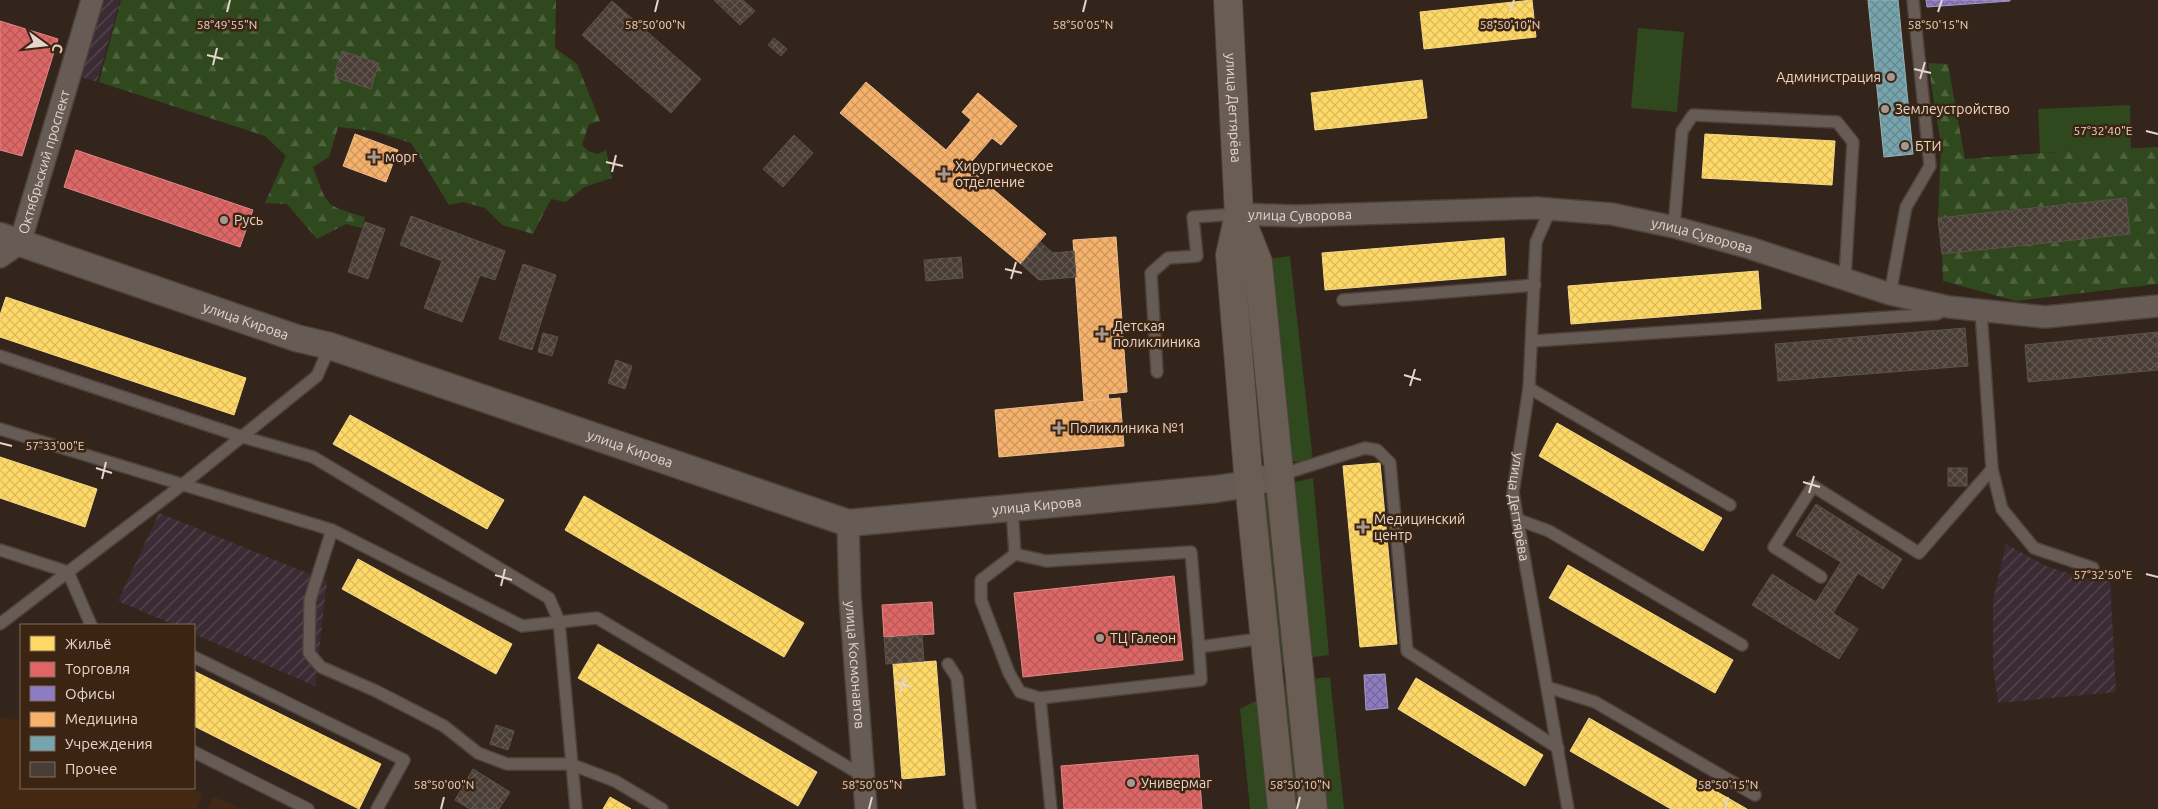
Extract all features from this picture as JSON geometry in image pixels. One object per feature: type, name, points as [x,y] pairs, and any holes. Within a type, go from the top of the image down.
[{"type":"main road","name":"улица Дегтярёва","points":[[1228,0],[1239,214],[1230,255],[1249,484],[1282,809]]},
{"type":"main road","name":"улица Дегтярёва","points":[[1239,214],[1258,262],[1313,809]]},
{"type":"street","name":"Октябрьский проспект","points":[[6,245],[92,0]]},
{"type":"street","name":"улица Суворова","points":[[1239,214],[1296,216],[1536,208],[1612,214],[1674,227],[1846,278],[1890,294],[1949,307],[1981,312],[2045,317],[2158,306]]},
{"type":"street","name":"улица Кирова","points":[[6,245],[296,338],[330,346],[848,523],[1249,484],[1280,474]]},
{"type":"street","name":"улица Космонавтов","points":[[848,523],[850,597],[866,809]]},
{"type":"lane","points":[[1890,294],[1906,207],[1930,166],[1913,0]]},
{"type":"lane","points":[[1674,227],[1682,131],[1693,115],[1837,122],[1853,142],[1846,278]]},
{"type":"lane","name":"улица Дегтярёва","points":[[1557,210],[1547,217],[1536,242],[1533,342],[1529,388],[1513,493],[1568,809]]},
{"type":"lane","points":[[1157,372],[1151,273],[1168,258],[1196,256],[1193,217],[1239,214]]},
{"type":"lane","points":[[1343,300],[1535,285]]},
{"type":"lane","points":[[1533,342],[1938,314],[1949,307]]},
{"type":"lane","points":[[1981,312],[1992,469],[2002,510],[2034,548],[2093,568]]},
{"type":"lane","points":[[0,624],[182,485],[317,376],[330,346]]},
{"type":"lane","points":[[0,356],[243,437],[313,457],[549,598],[559,621],[570,764],[576,809]]},
{"type":"lane","points":[[1529,388],[1730,505]]},
{"type":"lane","points":[[0,429],[332,530],[522,626],[597,618],[863,776]]},
{"type":"lane","points":[[1280,474],[1365,448],[1377,450],[1390,463],[1407,651],[1558,748]]},
{"type":"lane","points":[[1821,577],[1774,547],[1813,486],[1919,553],[1992,469]]},
{"type":"lane","points":[[1012,508],[1015,554]]},
{"type":"lane","points":[[1519,520],[1549,531],[1742,645]]},
{"type":"lane","points":[[332,530],[310,600],[309,653],[321,667],[376,691],[444,726],[478,753],[507,764],[570,764],[615,782],[662,809]]},
{"type":"lane","points":[[0,550],[68,572],[91,624]]},
{"type":"lane","points":[[1191,552],[1200,647],[1201,680],[1040,698],[1020,692],[1009,672],[980,600],[981,580],[1015,554],[1046,561],[1191,552]]},
{"type":"lane","points":[[1200,647],[1265,638]]},
{"type":"lane","points":[[195,657],[404,760],[377,809]]},
{"type":"lane","points":[[948,664],[957,678],[970,809]]},
{"type":"lane","points":[[1547,686],[1595,702],[1755,795]]},
{"type":"lane","points":[[1040,698],[1051,809]]},
{"type":"lane","points":[[195,752],[308,809]]},
{"type":"shaded area","points":[[92,0],[120,0],[97,82],[71,74]]},
{"type":"shaded area","points":[[159,513],[327,581],[315,686],[195,634],[195,624],[172,624],[118,601]]},
{"type":"shaded area","points":[[2006,544],[2046,566],[2086,579],[2110,578],[2116,692],[1998,703],[1993,666],[1993,600]]},
{"type":"shaded area","points":[[0,717],[20,721],[20,789],[191,789],[202,793],[197,809],[0,809]]},
{"type":"shaded area","points":[[212,797],[214,797],[243,809],[208,809]]},
{"type":"green space","points":[[121,0],[556,0],[555,48],[577,64],[600,121],[589,124],[582,145],[588,151],[598,154],[606,150],[612,178],[584,187],[566,202],[551,199],[533,234],[502,225],[485,208],[463,202],[449,205],[411,143],[373,131],[338,127],[329,157],[313,167],[325,197],[329,202],[342,210],[365,217],[362,228],[346,224],[317,239],[287,204],[265,203],[286,156],[265,136],[99,82]]},
{"type":"green space","points":[[1638,28],[1684,32],[1677,112],[1631,108]]},
{"type":"green space","points":[[1928,63],[1948,64],[1965,159],[2158,147],[2158,284],[2016,301],[1943,281],[1942,254],[2130,234],[2126,198],[1938,218],[1941,145]]},
{"type":"green space","points":[[2130,105],[2131,149],[2040,153],[2038,109]]},
{"type":"green space","points":[[1290,256],[1313,461],[1289,462],[1268,259]]},
{"type":"green space","points":[[1249,276],[1267,452],[1258,453],[1240,277]]},
{"type":"green space","points":[[1313,478],[1329,655],[1307,658],[1290,483]]},
{"type":"green space","points":[[1271,495],[1289,665],[1279,666],[1262,496]]},
{"type":"green space","points":[[1330,677],[1344,809],[1322,809],[1310,679]]},
{"type":"green space","points":[[1291,684],[1303,809],[1294,809],[1281,685]]},
{"type":"green space","points":[[1260,699],[1272,809],[1250,809],[1240,709]]},
{"type":"building: Жильё","points":[[1532,0],[1536,37],[1424,49],[1420,12]]},
{"type":"building: Жильё","points":[[1422,80],[1427,118],[1315,130],[1311,93]]},
{"type":"building: Жильё","points":[[1705,134],[1835,141],[1832,185],[1702,178]]},
{"type":"building: Жильё","points":[[1504,238],[1506,275],[1325,290],[1322,253]]},
{"type":"building: Жильё","points":[[1758,271],[1761,309],[1571,324],[1568,286]]},
{"type":"building: Жильё","points":[[6,297],[246,378],[234,415],[0,337],[0,315]]},
{"type":"building: Жильё","points":[[350,415],[504,500],[487,529],[333,444]]},
{"type":"building: Жильё","points":[[1557,423],[1722,518],[1703,551],[1539,456]]},
{"type":"building: Жильё","points":[[0,457],[97,489],[85,527],[0,498]]},
{"type":"building: Жильё","points":[[1380,463],[1397,644],[1360,647],[1343,466]]},
{"type":"building: Жильё","points":[[584,496],[804,623],[784,657],[565,530]]},
{"type":"building: Жильё","points":[[358,559],[512,644],[496,674],[342,589]]},
{"type":"building: Жильё","points":[[1568,565],[1733,660],[1715,693],[1549,598]]},
{"type":"building: Жильё","points":[[598,644],[817,772],[798,806],[578,678]]},
{"type":"building: Жильё","points":[[936,661],[945,775],[902,779],[893,664]]},
{"type":"building: Жильё","points":[[195,671],[381,764],[359,809],[195,727]]},
{"type":"building: Жильё","points":[[1416,678],[1543,755],[1525,786],[1398,709]]},
{"type":"building: Жильё","points":[[1589,718],[1747,809],[1671,809],[1570,751]]},
{"type":"building: Жильё","points":[[610,797],[631,809],[603,809]]},
{"type":"building: Торговля","points":[[0,21],[58,39],[22,156],[0,150]]},
{"type":"building: Торговля","points":[[76,150],[253,210],[240,247],[64,187]]},
{"type":"building: Торговля","name":"ТЦ Галеон","points":[[1174,576],[1183,660],[1023,677],[1014,593]]},
{"type":"building: Торговля","points":[[932,602],[934,634],[884,637],[882,605]]},
{"type":"building: Торговля","name":"Универмаг","points":[[1198,755],[1202,809],[1064,809],[1061,766]]},
{"type":"building: Офисы","points":[[1926,0],[2010,0],[2010,1],[1927,7]]},
{"type":"building: Офисы","points":[[1385,674],[1388,708],[1366,710],[1364,675]]},
{"type":"building: Медицина","name":"Хирургическое отделение","points":[[866,82],[946,150],[971,120],[962,112],[978,93],[1017,126],[1001,145],[992,138],[967,167],[1046,234],[1021,264],[840,113]]},
{"type":"building: Медицина","name":"морг","points":[[355,134],[398,150],[386,182],[343,166]]},
{"type":"building: Медицина","name":"Детская поликлиника","points":[[1116,237],[1127,392],[1108,394],[1109,399],[1084,401],[1073,240]]},
{"type":"building: Медицина","name":"Поликлиника №1","points":[[1120,398],[1124,446],[999,457],[995,410]]},
{"type":"building: Учреждения","name":"Администрация","points":[[1868,0],[1898,0],[1913,154],[1884,157]]},
{"type":"building: Прочее","points":[[714,0],[743,0],[755,11],[740,25]]},
{"type":"building: Прочее","points":[[612,1],[701,79],[671,113],[582,35]]},
{"type":"building: Прочее","points":[[774,38],[787,49],[781,56],[768,45]]},
{"type":"building: Прочее","points":[[342,51],[379,63],[371,89],[334,77]]},
{"type":"building: Прочее","points":[[794,135],[813,153],[783,187],[763,169]]},
{"type":"building: Прочее","points":[[2126,198],[2130,234],[1942,254],[1938,218]]},
{"type":"building: Прочее","points":[[411,216],[505,251],[495,280],[480,275],[462,322],[424,308],[442,261],[400,245]]},
{"type":"building: Прочее","points":[[365,222],[385,229],[368,279],[348,272]]},
{"type":"building: Прочее","points":[[1040,242],[1053,253],[1074,251],[1076,277],[1039,280],[1021,264]]},
{"type":"building: Прочее","points":[[961,257],[963,278],[926,281],[924,260]]},
{"type":"building: Прочее","points":[[523,264],[556,275],[532,350],[499,339]]},
{"type":"building: Прочее","points":[[1965,328],[1968,366],[1778,381],[1775,344]]},
{"type":"building: Прочее","points":[[2158,332],[2158,370],[2028,382],[2025,345]]},
{"type":"building: Прочее","points":[[543,333],[558,337],[552,356],[538,352]]},
{"type":"building: Прочее","points":[[616,360],[632,366],[625,389],[608,383]]},
{"type":"building: Прочее","points":[[1948,468],[1967,468],[1967,486],[1948,486]]},
{"type":"building: Прочее","points":[[1816,504],[1902,559],[1883,589],[1858,573],[1833,613],[1858,629],[1839,659],[1752,605],[1772,574],[1816,602],[1841,562],[1796,535]]},
{"type":"building: Прочее","points":[[922,635],[924,661],[886,664],[884,638]]},
{"type":"building: Прочее","points":[[496,725],[514,731],[508,750],[490,744]]},
{"type":"building: Прочее","points":[[473,769],[510,792],[499,809],[470,809],[455,800]]},
{"type":"place","name":"Администрация","points":[[1891,77]]},
{"type":"place","name":"Землеустройство","points":[[1885,109]]},
{"type":"place","name":"БТИ","points":[[1905,146]]},
{"type":"place","name":"морг","points":[[374,157]]},
{"type":"place","name":"Хирургическое отделение","points":[[944,174]]},
{"type":"place","name":"Русь","points":[[224,220]]},
{"type":"place","name":"Детская поликлиника","points":[[1102,334]]},
{"type":"place","name":"Поликлиника №1","points":[[1059,428]]},
{"type":"place","name":"Медицинский центр","points":[[1363,527]]},
{"type":"place","name":"ТЦ Галеон","points":[[1100,638]]},
{"type":"place","name":"Универмаг","points":[[1131,783]]}]
